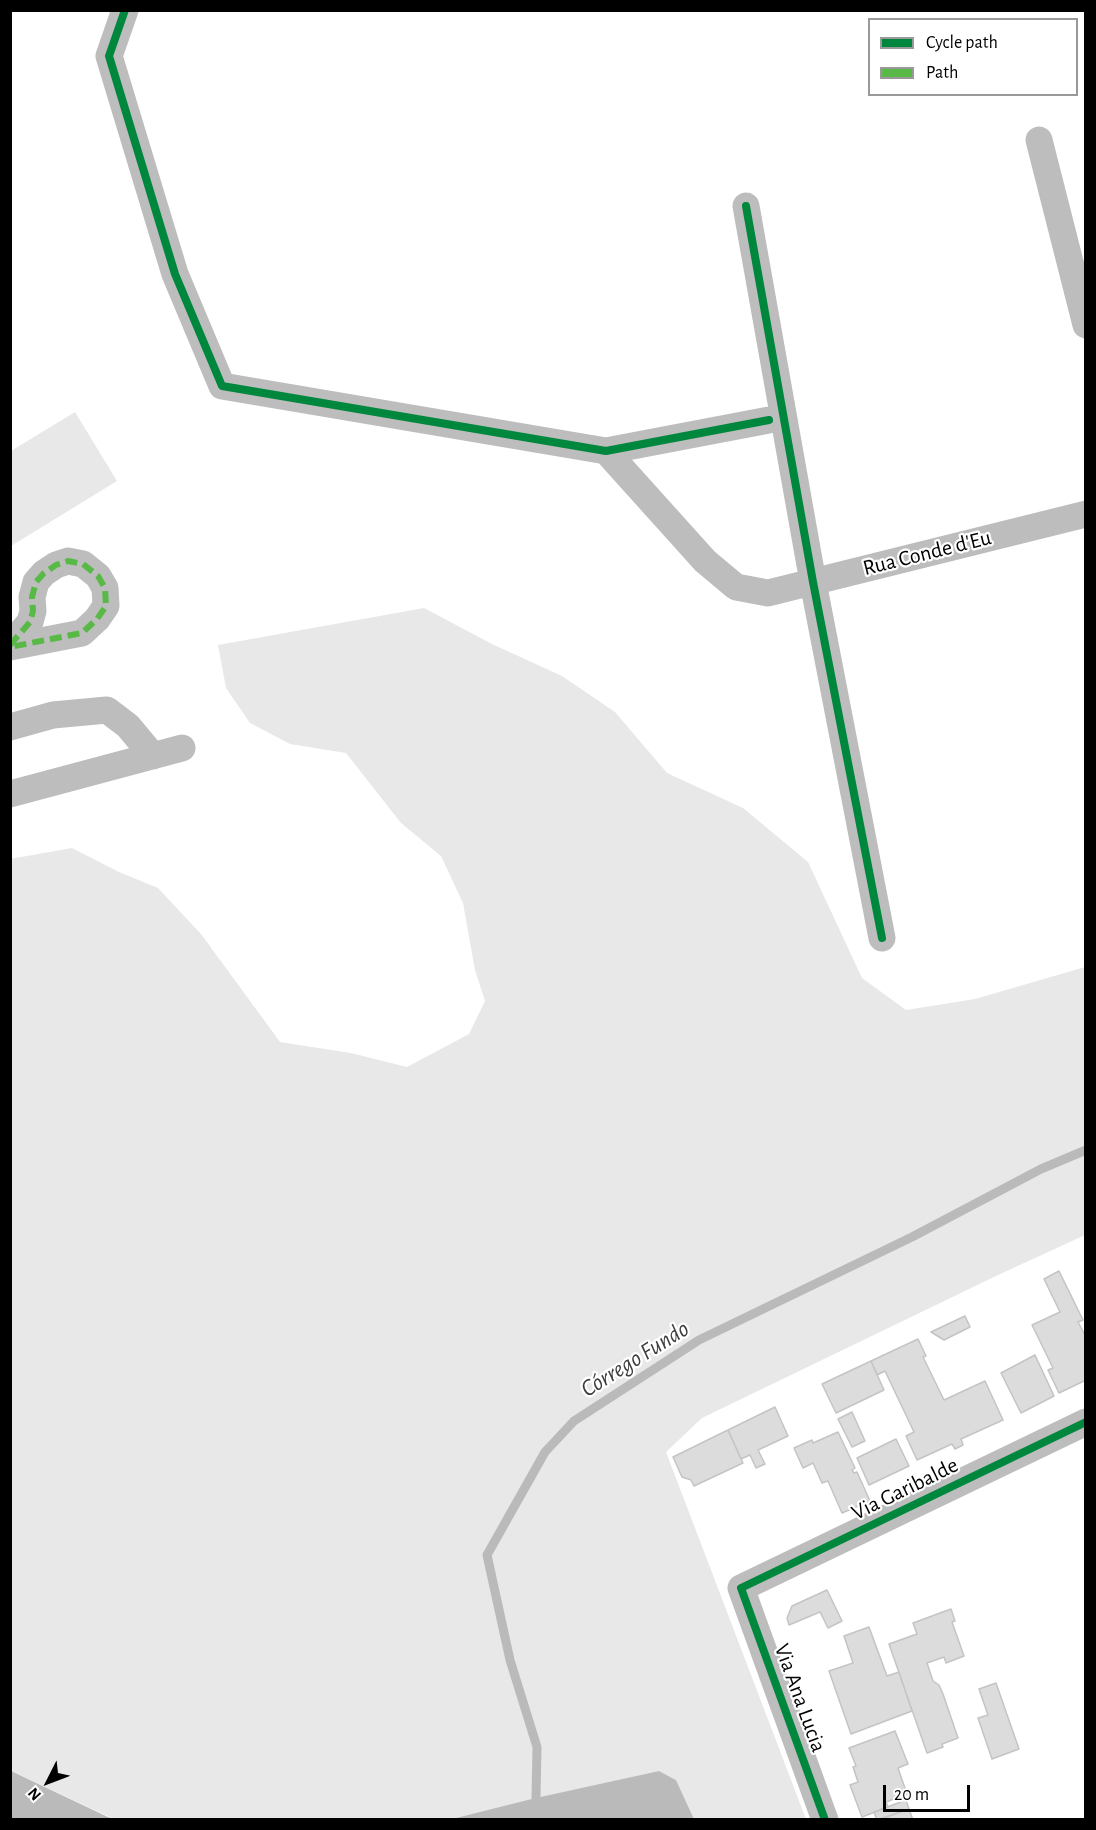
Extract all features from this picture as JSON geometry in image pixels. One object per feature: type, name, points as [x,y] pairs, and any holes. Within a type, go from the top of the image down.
[{"type":"street","points":[[125,10],[109,56],[175,274],[222,386],[606,451],[769,420]]},
{"type":"street","points":[[1040,140],[1086,325]]},
{"type":"street","points":[[746,206],[813,582],[882,939]]},
{"type":"street","name":"Rua Conde d'Eu","points":[[606,451],[705,561],[736,587],[768,593],[1086,514]]},
{"type":"street","points":[[10,727],[53,715],[107,710],[128,726],[153,756]]},
{"type":"street","points":[[10,794],[182,748]]},
{"type":"street","name":"Via Garibalde","points":[[741,1588],[1086,1422]]},
{"type":"street","name":"Via Ana Lucia","points":[[741,1588],[825,1820]]},
{"type":"shaded area","points":[[75,412],[117,481],[11,546],[11,451]]},
{"type":"shaded area","points":[[424,608],[492,644],[562,676],[615,712],[667,773],[743,808],[808,862],[862,978],[906,1010],[975,999],[1085,967],[1085,1235],[702,1418],[666,1452],[806,1819],[694,1819],[676,1780],[659,1771],[452,1819],[114,1819],[11,1771],[10,859],[72,848],[119,872],[158,888],[201,934],[280,1042],[351,1053],[407,1067],[469,1034],[485,1001],[475,970],[463,903],[441,856],[401,823],[346,753],[290,744],[250,723],[226,688],[218,645]]},
{"type":"shaded area","points":[[11,1771],[108,1817],[114,1819],[11,1819]]},
{"type":"shaded area","points":[[659,1771],[676,1780],[694,1819],[452,1819],[536,1798]]},
{"type":"building","points":[[1059,1271],[1083,1320],[1078,1322],[1086,1337],[1086,1380],[1059,1393],[1048,1370],[1053,1368],[1032,1325],[1060,1312],[1044,1279]]},
{"type":"building","points":[[965,1316],[970,1327],[944,1340],[931,1332]]},
{"type":"building","points":[[918,1339],[926,1356],[923,1357],[944,1400],[985,1381],[1003,1420],[961,1439],[963,1445],[955,1449],[952,1444],[917,1460],[906,1436],[914,1432],[885,1371],[877,1375],[871,1361]]},
{"type":"building","points":[[1035,1355],[1054,1396],[1021,1413],[1001,1373]]},
{"type":"building","points":[[871,1361],[884,1390],[836,1413],[822,1384]]},
{"type":"building","points":[[775,1407],[788,1436],[758,1450],[765,1464],[756,1468],[750,1455],[741,1459],[728,1430]]},
{"type":"building","points":[[852,1412],[865,1441],[852,1447],[838,1419]]},
{"type":"building","points":[[728,1430],[743,1463],[694,1486],[691,1480],[682,1477],[673,1457]]},
{"type":"building","points":[[838,1432],[855,1468],[852,1470],[854,1473],[857,1472],[870,1501],[842,1513],[828,1481],[822,1483],[813,1463],[803,1468],[794,1448]]},
{"type":"building","points":[[896,1439],[909,1466],[869,1485],[857,1458]]},
{"type":"building","points":[[827,1590],[842,1621],[828,1628],[820,1612],[789,1625],[787,1618],[792,1606]]},
{"type":"building","points":[[951,1609],[955,1621],[952,1622],[964,1656],[946,1663],[944,1657],[927,1663],[933,1681],[939,1685],[943,1694],[958,1738],[927,1753],[889,1644],[917,1634],[913,1623]]},
{"type":"building","points":[[869,1627],[887,1676],[899,1672],[912,1711],[851,1734],[829,1671],[853,1663],[844,1636]]},
{"type":"building","points":[[996,1683],[1019,1749],[992,1759],[978,1718],[988,1715],[979,1689]]},
{"type":"building","points":[[895,1731],[908,1764],[898,1768],[907,1794],[886,1802],[888,1807],[862,1817],[850,1785],[858,1782],[853,1767],[856,1766],[849,1748]]},
{"type":"building","points":[[906,1800],[909,1809],[877,1820],[874,1812]]},
{"type":"building","points":[[909,1809],[913,1820],[878,1820]]},
{"type":"waterway","name":"Córrego Fundo","points":[[536,1798],[537,1747],[510,1660],[487,1555],[545,1452],[574,1421],[699,1340],[912,1237],[1041,1169],[1086,1150]]},
{"type":"marked path","points":[[10,645],[30,622],[36,582],[44,573],[68,561],[83,564],[98,576],[105,588],[106,606],[97,619],[82,633],[10,647]]},
{"type":"cycle path","points":[[125,10],[109,56],[175,274],[222,386],[606,451],[769,420]]},
{"type":"cycle path","points":[[746,206],[813,582],[882,938]]},
{"type":"cycle path","points":[[825,1820],[741,1588],[1086,1422]]}]
